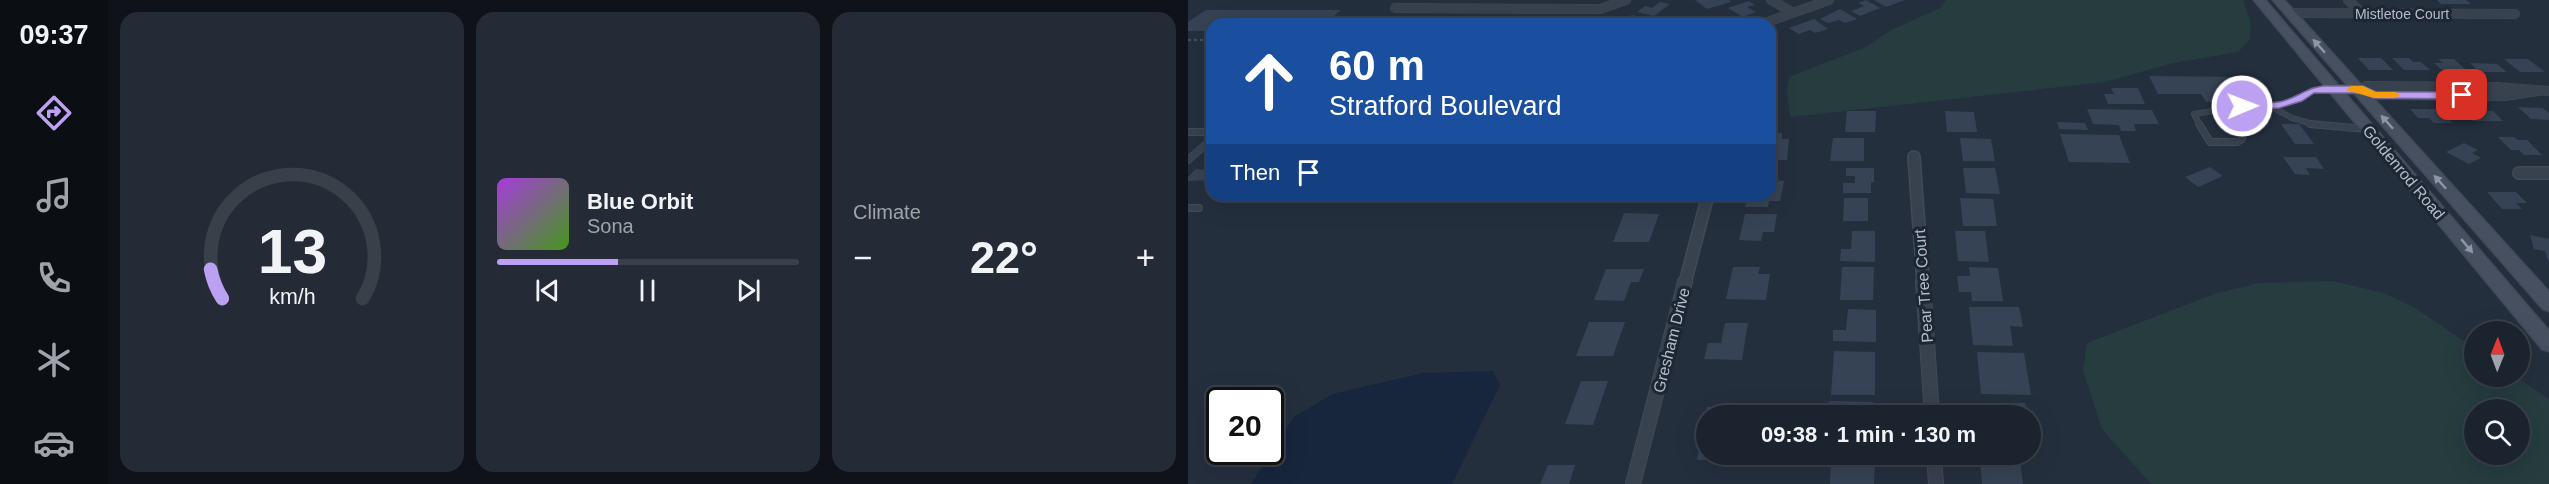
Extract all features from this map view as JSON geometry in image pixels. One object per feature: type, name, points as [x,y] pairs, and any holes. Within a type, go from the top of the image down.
[{"type":"main road","name":"Goldenrod Road","points":[[2259,0],[2549,344]]},
{"type":"main road","points":[[2268,0],[2290,13]]},
{"type":"main road","name":"Goldenrod Road","points":[[2278,0],[2361,90],[2549,303]]},
{"type":"street","points":[[1403,0],[1395,8],[1600,9],[1626,0]]},
{"type":"street","points":[[1505,9],[1513,0]]},
{"type":"street","points":[[1771,0],[1792,12]]},
{"type":"street","points":[[1776,18],[1828,0]]},
{"type":"street","points":[[2348,0],[2362,13]]},
{"type":"street","name":"Mistletoe Court","points":[[2290,13],[2515,15]]},
{"type":"street","points":[[2334,89],[2361,90],[2374,95],[2505,96],[2549,91]]},
{"type":"street","name":"Pear Tree Court","points":[[1914,157],[1931,405]]},
{"type":"street","points":[[2518,173],[2549,173]]},
{"type":"street","name":"Gresham Drive","points":[[1633,484],[1706,201]]},
{"type":"street","points":[[1935,465],[1936,484]]},
{"type":"lane","points":[[2231,107],[2243,134],[2242,139],[2237,142],[2210,142],[2194,114],[2231,107],[2279,105],[2298,99],[2312,90],[2334,89]]},
{"type":"lane","points":[[2270,105],[2279,112],[2316,125],[2331,128],[2368,129]]},
{"type":"lane","points":[[1188,132],[1206,132]]},
{"type":"lane","points":[[1188,160],[1206,144]]},
{"type":"lane","points":[[1188,208],[1199,208]]},
{"type":"path","points":[[1188,40],[1206,40]]},
{"type":"green space","points":[[1946,0],[2243,0],[2251,23],[2250,39],[2238,52],[2173,63],[2105,82],[1790,117],[1787,91],[1789,77],[1866,47],[1891,30],[1940,8]]},
{"type":"green space","points":[[2332,281],[2384,293],[2414,307],[2464,341],[2464,387],[2530,386],[2549,399],[2549,484],[2151,484],[2102,429],[2083,371],[2087,343],[2214,294],[2259,283]]},
{"type":"water","points":[[1493,371],[1500,385],[1452,484],[1251,484],[1263,465],[1284,465],[1284,433],[1294,417],[1332,394],[1423,373]]},
{"type":"building","points":[[1695,0],[1729,0],[1731,2],[1707,9]]},
{"type":"building","points":[[1866,0],[1880,8],[1860,16],[1851,11],[1864,6],[1858,3]]},
{"type":"building","points":[[1874,0],[1905,0],[1886,7]]},
{"type":"building","points":[[2437,0],[2466,0],[2471,4],[2441,4]]},
{"type":"building","points":[[1749,1],[1755,5],[1747,7],[1756,12],[1743,17],[1728,8]]},
{"type":"building","points":[[1660,2],[1670,4],[1654,16],[1637,12],[1645,6],[1652,8]]},
{"type":"building","points":[[1840,9],[1857,19],[1845,23],[1839,20],[1828,23],[1820,19]]},
{"type":"building","points":[[1206,10],[1341,10],[1332,18],[1206,18],[1206,31],[1188,31],[1188,22]]},
{"type":"building","points":[[1634,15],[1636,18],[1619,18]]},
{"type":"building","points":[[1814,19],[1828,29],[1815,33],[1810,30],[1799,34],[1789,28]]},
{"type":"building","points":[[2358,58],[2381,58],[2393,70],[2369,70]]},
{"type":"building","points":[[2392,58],[2409,58],[2413,62],[2421,62],[2430,70],[2404,70]]},
{"type":"building","points":[[2438,59],[2454,59],[2467,71],[2442,70],[2434,63],[2443,63]]},
{"type":"building","points":[[2504,59],[2528,59],[2545,72],[2520,72]]},
{"type":"building","points":[[2470,63],[2497,64],[2507,72],[2479,72]]},
{"type":"building","points":[[2149,76],[2245,77],[2257,95],[2216,95],[2220,102],[2206,102],[2201,94],[2158,94]]},
{"type":"building","points":[[2111,88],[2138,88],[2145,104],[2108,104],[2104,94],[2114,94]]},
{"type":"building","points":[[2518,107],[2543,108],[2549,113],[2549,120],[2531,119]]},
{"type":"building","points":[[2087,109],[2152,110],[2159,124],[2134,124],[2136,131],[2121,131],[2119,125],[2093,124]]},
{"type":"building","points":[[2410,109],[2440,109],[2453,123],[2434,123],[2429,118],[2418,118]]},
{"type":"building","points":[[1847,111],[1876,111],[1875,132],[1845,132]]},
{"type":"building","points":[[1945,111],[1974,112],[1977,132],[1947,132]]},
{"type":"building","points":[[2463,111],[2493,111],[2503,121],[2473,121]]},
{"type":"building","points":[[2057,122],[2085,123],[2088,130],[2059,129]]},
{"type":"building","points":[[2281,124],[2299,124],[2314,144],[2295,144]]},
{"type":"building","points":[[1776,133],[1782,133],[1782,139],[1789,139],[1787,160],[1776,160]]},
{"type":"building","points":[[2060,134],[2119,135],[2130,163],[2069,162]]},
{"type":"building","points":[[2498,137],[2527,140],[2542,155],[2524,155],[2519,150],[2511,150]]},
{"type":"building","points":[[1833,138],[1864,138],[1864,161],[1830,161]]},
{"type":"building","points":[[1960,138],[1991,139],[1995,161],[1963,161]]},
{"type":"building","points":[[2464,143],[2478,150],[2472,153],[2481,158],[2469,164],[2446,152]]},
{"type":"building","points":[[2283,157],[2316,157],[2324,169],[2306,168],[2310,175],[2295,174]]},
{"type":"building","points":[[2210,167],[2223,176],[2198,187],[2185,177]]},
{"type":"building","points":[[1846,168],[1874,168],[1871,193],[1843,193],[1843,183],[1855,183],[1855,176],[1846,176]]},
{"type":"building","points":[[1963,168],[1995,168],[2000,194],[1966,193]]},
{"type":"building","points":[[1196,169],[1206,170],[1206,180],[1188,181],[1188,177]]},
{"type":"building","points":[[1776,180],[1784,181],[1780,201],[1776,201]]},
{"type":"building","points":[[2487,192],[2516,192],[2527,203],[2516,203],[2522,209],[2502,209]]},
{"type":"building","points":[[1844,198],[1868,198],[1868,221],[1843,221]]},
{"type":"building","points":[[1960,198],[1993,199],[1997,226],[1963,226]]},
{"type":"building","points":[[1746,201],[1769,201],[1768,207],[1745,207]]},
{"type":"building","points":[[1624,213],[1659,214],[1649,242],[1613,242]]},
{"type":"building","points":[[1745,214],[1777,214],[1774,232],[1763,232],[1761,241],[1739,240]]},
{"type":"building","points":[[1852,231],[1875,231],[1875,262],[1840,261],[1841,249],[1851,249]]},
{"type":"building","points":[[1955,231],[1985,231],[1989,262],[1958,261]]},
{"type":"building","points":[[2530,235],[2549,239],[2549,263],[2545,251],[2534,249]]},
{"type":"building","points":[[1733,267],[1760,267],[1758,274],[1770,274],[1766,300],[1726,299]]},
{"type":"building","points":[[1842,267],[1874,267],[1873,300],[1840,300]]},
{"type":"building","points":[[1969,267],[1998,268],[2003,301],[1972,301],[1971,292],[1959,292],[1957,276],[1970,276]]},
{"type":"building","points":[[1606,269],[1644,269],[1639,282],[1631,282],[1624,301],[1594,300]]},
{"type":"building","points":[[1969,307],[2019,307],[2023,327],[2010,326],[2013,346],[1973,345]]},
{"type":"building","points":[[1848,309],[1876,310],[1876,342],[1833,341],[1833,330],[1846,330]]},
{"type":"building","points":[[1589,322],[1625,322],[1613,356],[1576,356]]},
{"type":"building","points":[[1725,323],[1748,323],[1742,360],[1704,359],[1708,343],[1721,343]]},
{"type":"building","points":[[1834,351],[1875,352],[1875,395],[1831,395]]},
{"type":"building","points":[[1977,352],[2024,353],[2031,395],[1981,394]]},
{"type":"building","points":[[1581,381],[1608,381],[1593,425],[1565,424]]},
{"type":"building","points":[[1829,401],[1873,402],[1873,405],[1829,405]]},
{"type":"building","points":[[1984,403],[2025,403],[2025,405],[1984,405]]},
{"type":"building","points":[[1548,465],[1575,465],[1569,484],[1540,484]]},
{"type":"building","points":[[1831,465],[1875,465],[1874,484],[1830,484]]},
{"type":"building","points":[[1980,465],[2021,465],[2023,484],[1982,484]]},
{"type":"slow traffic","points":[[2351,90],[2363,90],[2374,95],[2395,95]]},
{"type":"route","points":[[2242,106],[2279,105],[2298,99],[2312,90],[2363,90],[2374,95],[2462,95]]}]
